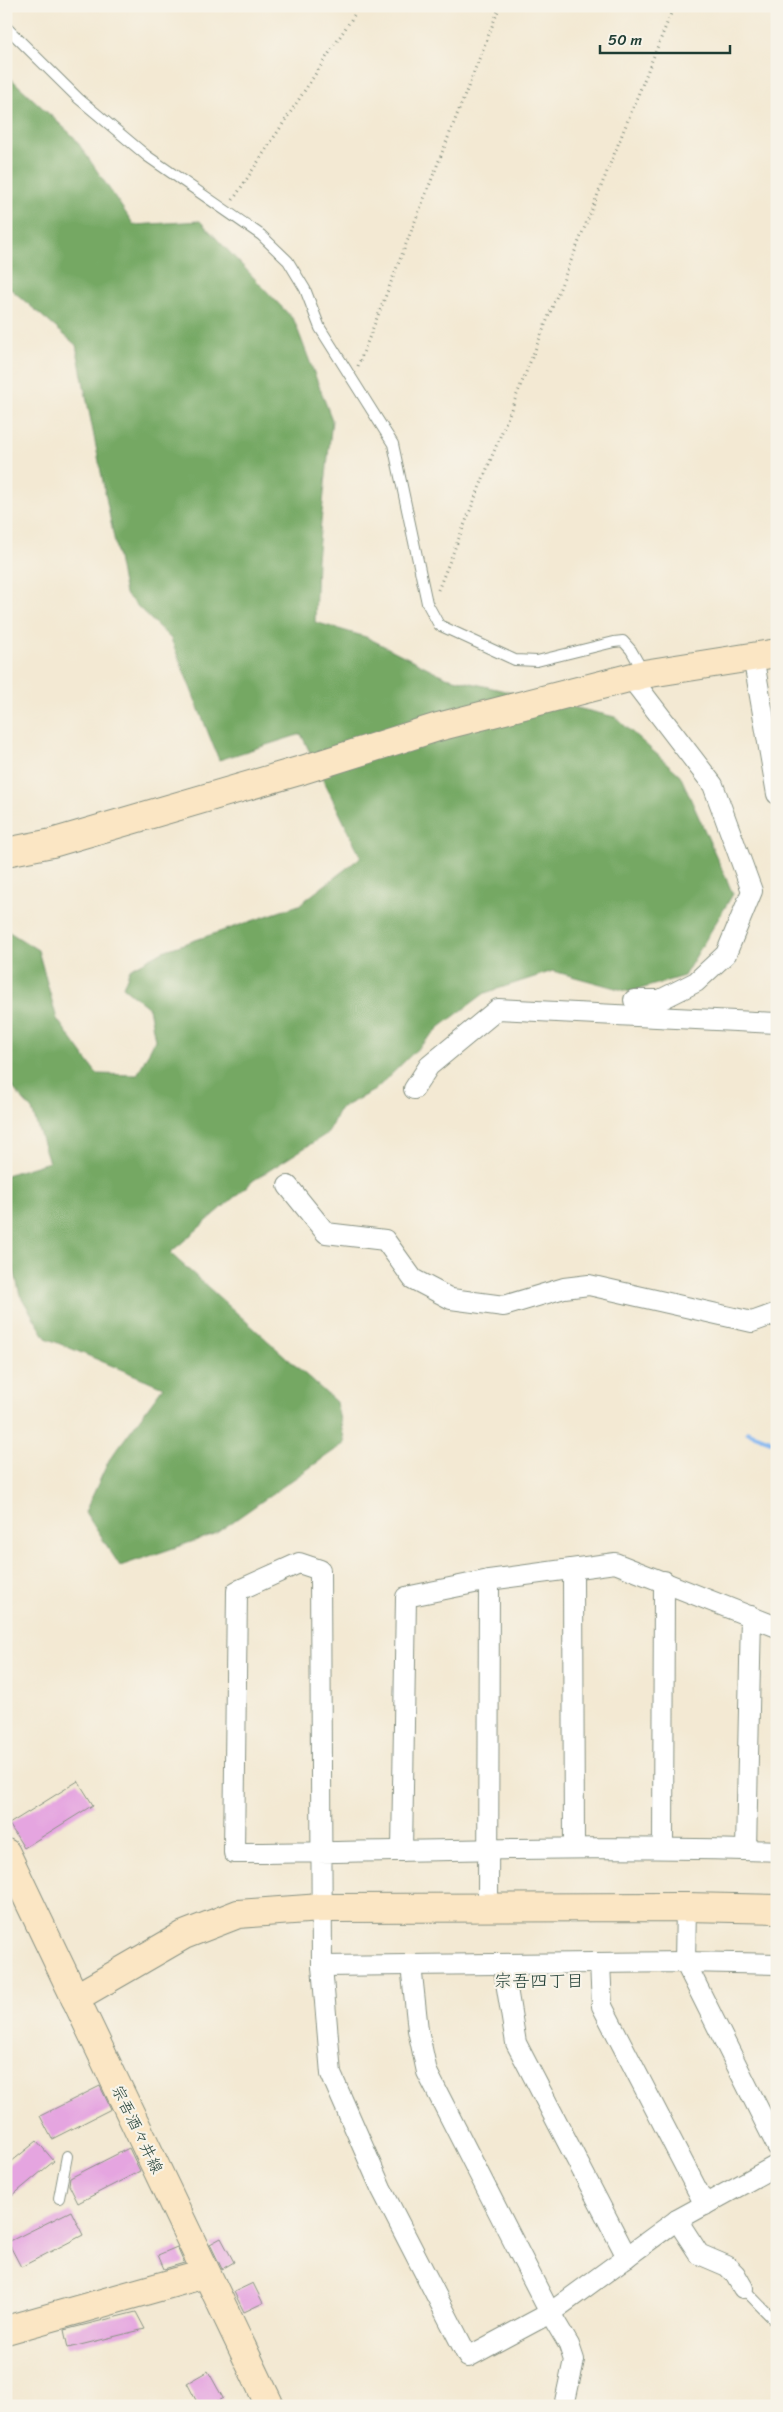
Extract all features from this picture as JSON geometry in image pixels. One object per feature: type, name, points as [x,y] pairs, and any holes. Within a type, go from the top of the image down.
[{"type":"street","points":[[6,852],[89,832],[302,770],[438,727],[638,676],[765,655],[777,794]]},
{"type":"street","points":[[634,1000],[660,1000],[696,982],[726,954],[752,891],[713,785],[638,676]]},
{"type":"street","points":[[414,1089],[428,1066],[498,1009],[777,1023]]},
{"type":"street","points":[[288,1186],[326,1233],[384,1240],[413,1279],[452,1299],[504,1306],[564,1288],[589,1285],[752,1322],[777,1313]]},
{"type":"street","points":[[777,1851],[664,1847],[488,1850],[321,1852],[234,1853],[237,1591],[299,1563],[320,1570],[321,1852],[321,1908],[322,1966],[331,2074],[381,2188],[468,2358],[550,2312],[677,2220],[777,2165]]},
{"type":"street","points":[[402,1851],[406,1597],[489,1580],[614,1563],[664,1581],[777,1627]]},
{"type":"street","points":[[573,1569],[574,1848]]},
{"type":"street","points":[[488,1907],[489,1580]]},
{"type":"street","points":[[664,1581],[664,1847]]},
{"type":"street","points":[[746,1850],[751,1616]]},
{"type":"street","name":"宗吾酒々井線","points":[[6,1854],[270,2406]]},
{"type":"street","points":[[686,1907],[685,1962],[777,2146]]},
{"type":"street","points":[[75,1998],[184,1935],[238,1914],[321,1908],[686,1907],[777,1909]]},
{"type":"street","points":[[322,1966],[685,1962],[777,1964]]},
{"type":"street","points":[[600,1963],[602,2006],[705,2205]]},
{"type":"street","points":[[503,1964],[516,2043],[626,2256]]},
{"type":"street","points":[[411,1965],[418,2030],[427,2072],[550,2312],[569,2345],[574,2360],[564,2406]]},
{"type":"street","points":[[677,2220],[699,2254],[726,2266],[743,2288]]},
{"type":"street","points":[[6,2330],[206,2274]]},
{"type":"lane","points":[[6,27],[80,99],[132,144],[261,236],[288,261],[306,289],[320,328],[393,444],[415,556],[430,609],[439,625],[515,660],[537,661],[623,641],[631,650],[638,676]]},
{"type":"lane","points":[[59,2198],[67,2156]]},
{"type":"lane","points":[[743,2288],[777,2323]]},
{"type":"path","points":[[226,211],[360,6]]},
{"type":"path","points":[[353,378],[500,6]]},
{"type":"path","points":[[430,609],[674,6]]},
{"type":"green space","points":[[6,74],[74,137],[134,225],[200,221],[294,320],[332,420],[317,559],[315,622],[366,637],[446,677],[615,717],[680,775],[733,894],[684,976],[630,992],[553,971],[485,993],[441,1026],[375,1090],[339,1109],[328,1133],[254,1180],[170,1253],[336,1402],[345,1443],[215,1534],[120,1566],[85,1512],[109,1460],[163,1387],[46,1338],[20,1295],[6,1237],[6,1175],[49,1162],[32,1110],[6,1080],[6,930],[38,950],[57,1019],[97,1074],[137,1075],[155,1040],[149,1008],[123,987],[130,969],[163,951],[299,905],[361,857],[301,734],[219,760],[171,639],[125,594],[76,345],[6,285]]},
{"type":"building","points":[[78,1781],[93,1805],[24,1848],[9,1824]]},
{"type":"building","points":[[100,2086],[111,2109],[52,2139],[40,2116]]},
{"type":"building","points":[[37,2141],[54,2161],[6,2201],[6,2166]]},
{"type":"building","points":[[129,2148],[140,2171],[78,2203],[69,2185],[70,2178]]},
{"type":"building","points":[[71,2211],[83,2235],[21,2267],[8,2242]]},
{"type":"building","points":[[221,2238],[234,2262],[222,2269],[210,2244]]},
{"type":"building","points":[[177,2247],[184,2263],[164,2269],[158,2255]]},
{"type":"building","points":[[253,2283],[263,2303],[244,2312],[234,2292]]},
{"type":"building","points":[[136,2312],[145,2329],[68,2348],[64,2330]]},
{"type":"building","points":[[208,2371],[223,2398],[209,2406],[199,2406],[187,2383]]},
{"type":"waterway","points":[[748,1432],[777,1443]]},
{"type":"district","name":"宗吾四丁目","points":[[539,1981]]}]
